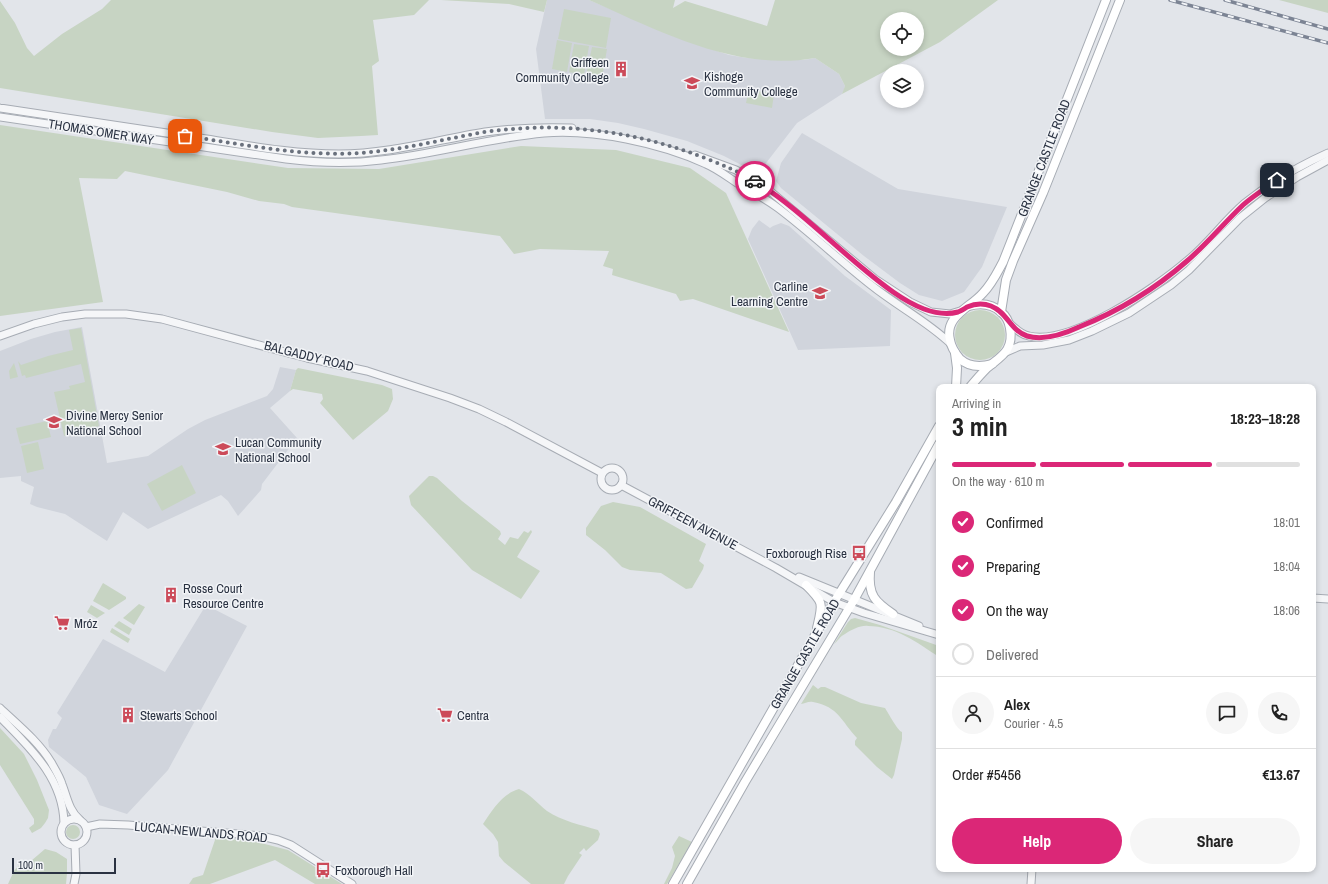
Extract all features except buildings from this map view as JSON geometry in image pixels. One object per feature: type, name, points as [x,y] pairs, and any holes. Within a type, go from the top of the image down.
[{"type":"main road","name":"GRANGE CASTLE ROAD","points":[[956,384],[957,368],[955,353],[949,337],[950,328],[955,317],[960,311],[983,294],[994,279],[1106,2]]},
{"type":"main road","name":"GRANGE CASTLE ROAD","points":[[1002,312],[1006,280],[1013,261],[1043,193],[1118,3]]},
{"type":"main road","points":[[968,306],[982,304],[994,307],[1002,312],[1009,323],[1011,339],[1006,352],[1001,358],[992,364],[973,384]]},
{"type":"main road","points":[[955,353],[962,360],[970,364],[982,366],[992,364]]},
{"type":"main road","name":"GRANGE CASTLE ROAD","points":[[674,884],[815,638],[834,602],[896,502],[936,431]]},
{"type":"main road","name":"GRANGE CASTLE ROAD","points":[[687,884],[745,782],[854,600],[936,450]]},
{"type":"main road","points":[[871,570],[870,587],[874,597],[879,605],[892,614]]},
{"type":"main road","points":[[806,585],[820,598],[822,606],[815,638]]},
{"type":"street","name":"THOMAS OMER WAY","points":[[0,108],[256,146],[318,153],[346,154],[380,152],[485,132],[514,129],[570,128],[624,134],[672,146],[736,170],[771,192],[870,274],[904,299],[931,312],[950,314],[960,311]]},
{"type":"street","name":"THOMAS OMER WAY","points":[[0,116],[279,158],[318,162],[381,160],[486,141],[545,133],[599,135],[647,144],[705,163],[765,199],[791,218],[870,285],[924,322],[951,344]]},
{"type":"street","points":[[1009,323],[1027,336],[1044,337],[1072,330],[1100,319],[1128,304],[1156,286],[1188,261],[1245,204],[1277,180],[1312,160],[1328,153]]},
{"type":"street","points":[[1006,352],[1020,346],[1043,345],[1069,340],[1092,331],[1129,312],[1171,285],[1189,270],[1240,218],[1265,198],[1297,177],[1328,160]]},
{"type":"street","name":"BALGADDY ROAD","points":[[0,336],[34,324],[62,317],[85,314],[126,314],[162,319],[292,354],[367,371],[436,393],[479,409],[536,437],[602,473]]},
{"type":"street","points":[[608,468],[618,469],[623,479],[621,485],[615,489],[605,488],[601,483],[602,473],[608,468]]},
{"type":"street","name":"GRIFFEEN AVENUE","points":[[621,485],[776,568]]},
{"type":"street","points":[[776,568],[892,614],[936,634]]},
{"type":"street","points":[[776,568],[834,602],[849,608],[936,634]]},
{"type":"street","points":[[1316,598],[1328,599]]},
{"type":"street","points":[[0,708],[26,732],[51,762],[62,783],[71,810],[74,815],[80,820],[86,827],[86,838],[81,843],[70,845],[63,840],[60,831],[64,823],[72,818],[80,820]]},
{"type":"street","points":[[0,716],[34,752],[50,774],[62,805],[64,823]]},
{"type":"street","name":"LUCAN-NEWLANDS ROAD","points":[[86,827],[100,824],[128,825],[261,836],[291,845],[351,884]]},
{"type":"street","points":[[74,884],[76,874],[75,845]]},
{"type":"street","points":[[1031,884],[1032,872]]},
{"type":"shaded area","name":"Kishoge Community College","points":[[547,0],[589,0],[685,40],[729,55],[747,58],[784,60],[804,60],[815,58],[839,74],[845,86],[844,90],[842,94],[797,123],[760,170],[751,170],[724,156],[687,141],[644,129],[590,119],[545,119],[536,49]]},
{"type":"shaded area","points":[[802,133],[898,189],[1007,207],[982,267],[964,292],[942,301],[919,295],[900,283],[864,256],[781,188],[776,181],[781,163]]},
{"type":"shaded area","name":"Carline Learning Centre","points":[[759,220],[770,228],[781,223],[789,226],[845,276],[891,310],[890,346],[798,350],[748,239],[752,229]]},
{"type":"shaded area","points":[[82,327],[107,463],[148,456],[188,429],[205,420],[267,396],[273,389],[280,367],[296,370],[290,391],[270,408],[297,438],[262,484],[261,490],[238,516],[228,501],[221,495],[148,529],[123,512],[107,541],[65,514],[30,504],[34,487],[21,481],[21,476],[0,478],[0,351],[31,339],[55,332]]},
{"type":"shaded area","points":[[206,605],[247,626],[168,770],[127,814],[99,805],[86,777],[49,747],[48,740],[53,729],[56,729],[62,718],[57,713],[103,639],[165,672]]},
{"type":"green space","points":[[111,0],[429,0],[414,15],[373,20],[379,61],[372,66],[378,135],[318,138],[272,132],[0,88],[0,1],[15,23],[27,48],[34,56],[62,34],[102,9]]},
{"type":"green space","points":[[441,0],[547,0],[544,12],[509,4]]},
{"type":"green space","points":[[589,0],[675,0],[673,8],[685,1],[767,26],[775,0],[998,0],[940,42],[924,50],[924,12],[880,12],[880,56],[914,56],[899,64],[880,64],[880,74],[842,94],[845,86],[839,74],[815,58],[785,61],[756,59],[727,54],[670,36]]},
{"type":"green space","points":[[1279,0],[1328,0],[1328,13]]},
{"type":"green space","points":[[564,9],[611,18],[606,48],[558,39]]},
{"type":"green space","points":[[557,40],[572,43],[567,72],[552,69]]},
{"type":"green space","points":[[574,44],[589,46],[584,75],[569,72]]},
{"type":"green space","points":[[592,47],[607,49],[602,78],[586,75]]},
{"type":"green space","points":[[749,89],[774,94],[772,108],[746,103]]},
{"type":"green space","points":[[0,125],[288,168],[379,169],[521,146],[616,150],[690,168],[726,193],[789,332],[693,299],[680,301],[676,294],[612,275],[613,269],[603,266],[609,251],[540,249],[514,254],[500,236],[292,207],[284,204],[259,201],[227,192],[125,171],[117,179],[79,178],[103,302],[0,316]]},
{"type":"green space","points":[[975,310],[985,310],[998,317],[1005,330],[1005,340],[998,353],[985,360],[975,360],[966,356],[959,349],[955,340],[955,330],[959,321],[966,314]]},
{"type":"green space","points":[[81,328],[99,426],[64,436],[54,392],[70,389],[69,386],[85,382],[81,364],[26,378],[25,375],[22,376],[18,361],[21,365],[73,350],[69,330]]},
{"type":"green space","points":[[14,363],[18,377],[10,379],[9,371]]},
{"type":"green space","points":[[298,368],[382,385],[392,389],[393,399],[388,411],[353,440],[320,403],[323,399],[322,394],[293,389],[290,391],[296,370]]},
{"type":"green space","points":[[47,421],[51,437],[20,444],[16,428]]},
{"type":"green space","points":[[38,442],[44,469],[27,473],[21,446]]},
{"type":"green space","points":[[182,465],[196,493],[162,511],[147,484]]},
{"type":"green space","points":[[429,476],[437,478],[462,501],[500,531],[501,534],[498,539],[505,545],[510,537],[518,539],[524,531],[528,533],[531,530],[532,532],[517,557],[540,571],[521,599],[472,570],[411,505],[409,496]]},
{"type":"green space","points":[[613,502],[640,507],[706,544],[699,561],[704,565],[703,569],[692,588],[686,589],[661,573],[630,570],[622,567],[605,550],[586,535],[586,528],[601,506]]},
{"type":"green space","points":[[103,583],[126,597],[126,599],[109,610],[93,601]]},
{"type":"green space","points":[[139,604],[145,607],[134,625],[123,618]]},
{"type":"green space","points":[[91,605],[105,613],[97,618],[87,612]]},
{"type":"green space","points":[[855,618],[880,625],[936,645],[936,655],[906,636],[878,627],[862,626],[856,628],[840,637],[834,644],[851,619]]},
{"type":"green space","points":[[119,621],[132,629],[129,635],[114,626]]},
{"type":"green space","points":[[112,628],[130,639],[128,643],[110,632]]},
{"type":"green space","points":[[813,685],[818,689],[825,687],[861,703],[885,708],[895,725],[902,732],[902,739],[892,779],[877,767],[855,745],[857,738],[834,711],[822,704],[813,702],[801,704]]},
{"type":"green space","points":[[0,728],[24,754],[37,780],[49,810],[48,818],[45,823],[41,828],[32,833],[29,828],[34,824],[34,819],[0,765]]},
{"type":"green space","points":[[519,789],[547,811],[572,822],[598,830],[600,834],[598,840],[586,851],[584,848],[579,853],[582,855],[564,884],[531,884],[504,862],[499,856],[498,842],[493,834],[483,824],[503,798]]},
{"type":"green space","points":[[73,825],[78,827],[80,832],[78,837],[73,839],[68,837],[66,832],[68,827]]},
{"type":"green space","points":[[679,836],[692,842],[667,884],[664,884],[672,868],[675,856],[672,847]]},
{"type":"green space","points":[[216,837],[261,843],[288,850],[342,884],[315,884],[275,860],[210,884],[189,884],[193,878],[203,875]]},
{"type":"green space","points":[[45,849],[56,852],[67,859],[66,884],[8,884],[14,871],[20,864],[31,861]]},
{"type":"railway","points":[[1170,0],[1328,43]]},
{"type":"railway","points":[[1225,0],[1328,29]]},
{"type":"way so far","points":[[185,136],[287,150],[339,154],[380,152],[485,132],[514,129],[577,128],[624,134],[672,146],[736,170],[755,181]]},
{"type":"place","name":"Griffeen Community College","points":[[621,69]]},
{"type":"place","name":"Kishoge Community College","points":[[692,83]]},
{"type":"place","name":"Carline Learning Centre","points":[[820,293]]},
{"type":"place","name":"Divine Mercy Senior National School","points":[[54,422]]},
{"type":"place","name":"Lucan Community National School","points":[[223,449]]},
{"type":"place","name":"Foxborough Rise","points":[[859,553]]},
{"type":"place","name":"Rosse Court Resource Centre","points":[[171,595]]},
{"type":"place","name":"Mróz","points":[[62,623]]},
{"type":"place","name":"Stewarts School","points":[[128,715]]},
{"type":"place","name":"Centra","points":[[445,715]]},
{"type":"place","name":"Foxborough Hall","points":[[323,870]]},
{"type":"route","points":[[755,181],[805,219],[875,279],[910,302],[931,312],[950,314],[973,305],[982,304],[994,307],[1002,312],[1009,323],[1017,330],[1034,338],[1055,336],[1100,319],[1128,304],[1156,286],[1188,261],[1245,204],[1277,180]]}]
